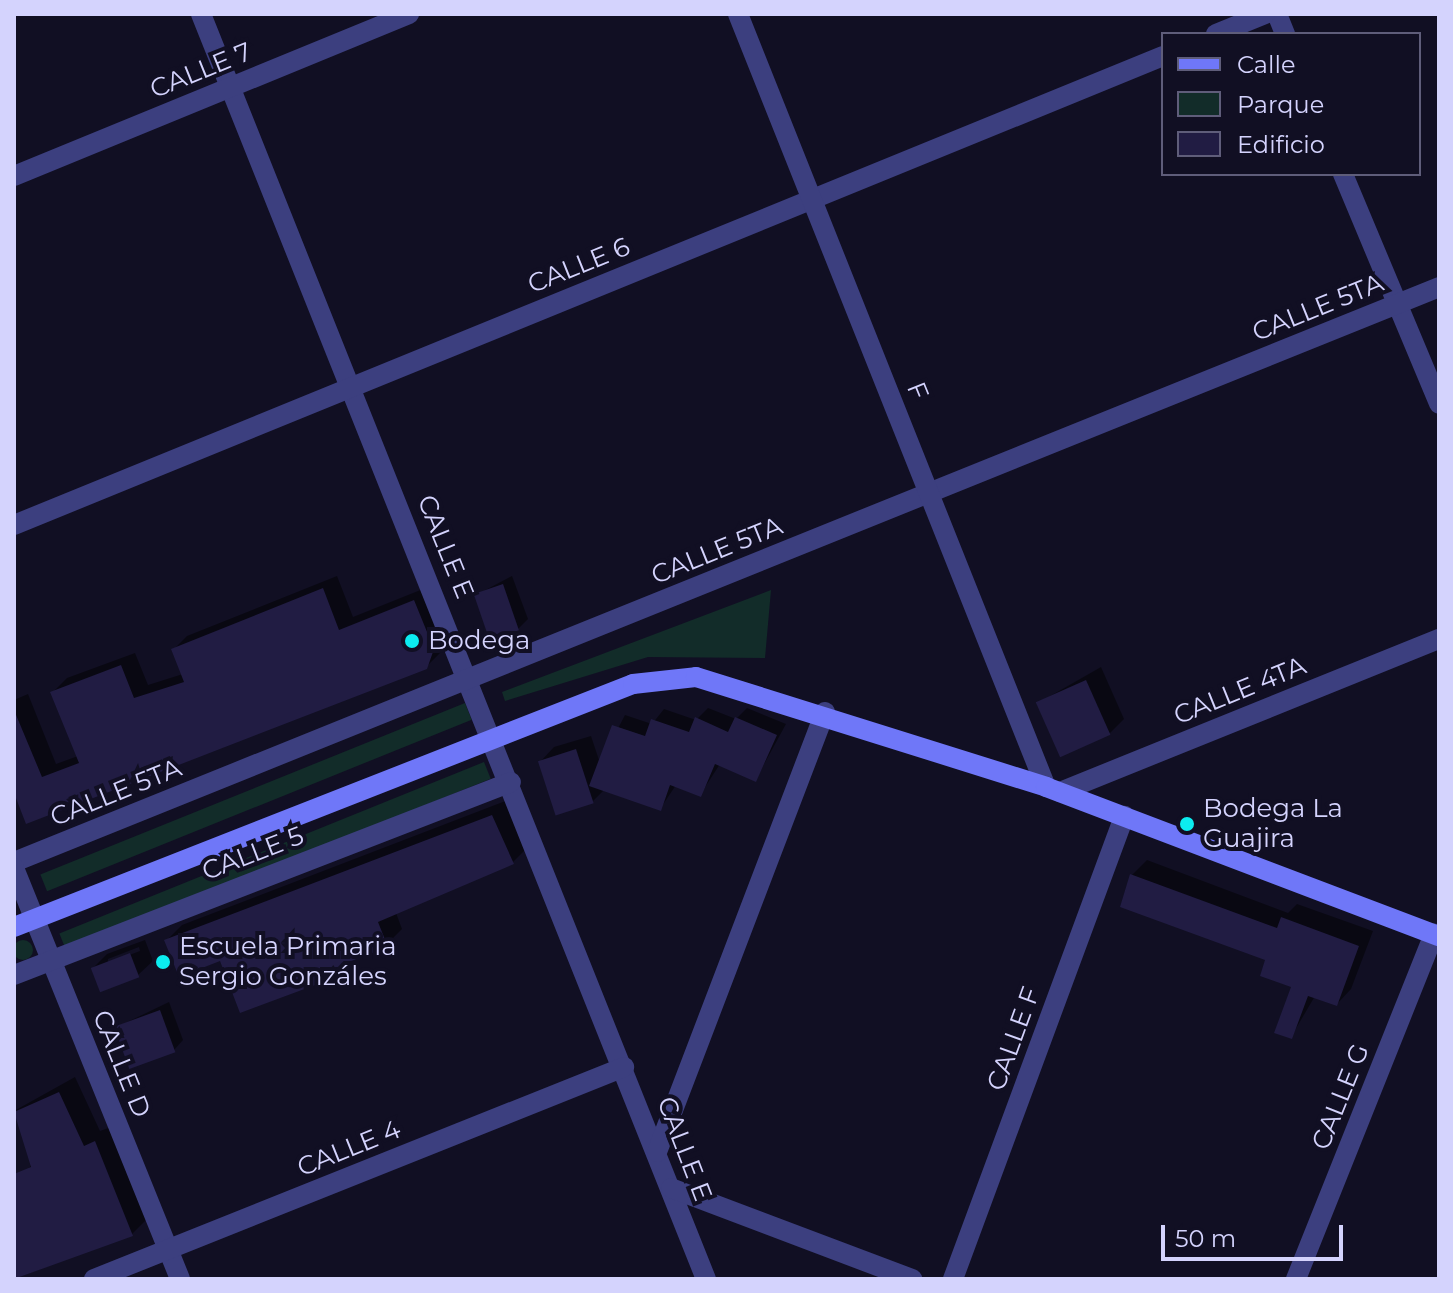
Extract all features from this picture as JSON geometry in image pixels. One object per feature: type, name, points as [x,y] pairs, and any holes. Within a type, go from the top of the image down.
[{"type":"main road","name":"CALLE 5","points":[[14,927],[493,736],[633,684],[669,678],[728,682],[825,712],[1053,790],[1437,935]]},
{"type":"street","name":"CALLE E","points":[[201,14],[470,678],[706,1279]]},
{"type":"street","name":"CALLE 7","points":[[14,176],[409,14]]},
{"type":"street","name":"F","points":[[738,14],[1053,790]]},
{"type":"street","points":[[1221,32],[1265,14]]},
{"type":"street","name":"CALLE 6","points":[[14,525],[1161,57]]},
{"type":"street","points":[[1344,176],[1439,404]]},
{"type":"street","name":"CALLE 5TA","points":[[14,862],[1439,287]]},
{"type":"street","name":"CALLE 4TA","points":[[1053,790],[1439,639]]},
{"type":"street","points":[[657,1152],[825,712]]},
{"type":"street","name":"CALLE 5","points":[[14,975],[511,782]]},
{"type":"street","name":"CALLE F","points":[[953,1279],[1124,816]]},
{"type":"street","name":"CALLE D","points":[[14,868],[180,1279]]},
{"type":"street","name":"CALLE G","points":[[1296,1279],[1437,935]]},
{"type":"street","name":"CALLE 4","points":[[94,1279],[624,1067]]},
{"type":"street","points":[[671,1188],[912,1279]]},
{"type":"green space","points":[[771,590],[765,658],[648,657],[505,701],[502,692]]},
{"type":"green space","points":[[465,703],[472,720],[47,891],[40,875]]},
{"type":"green space","points":[[484,762],[491,779],[66,950],[59,934]]},
{"type":"green space","points":[[19,940],[27,940],[33,950],[27,960],[19,960],[13,954],[13,946]]},
{"type":"building","points":[[503,584],[519,630],[490,640],[474,594]]},
{"type":"building","points":[[323,588],[339,630],[414,600],[434,649],[427,669],[26,824],[14,793],[14,710],[42,777],[79,763],[50,692],[121,665],[134,698],[184,682],[171,649]]},
{"type":"building","points":[[1086,680],[1110,735],[1060,757],[1036,702]]},
{"type":"building","points":[[695,717],[728,732],[735,717],[777,735],[756,782],[715,764],[701,797],[670,785],[661,811],[589,786],[612,725],[645,736],[651,719],[689,732]]},
{"type":"building","points":[[576,749],[594,803],[556,816],[538,761]]},
{"type":"building","points":[[492,815],[514,864],[378,922],[388,947],[346,963],[326,981],[240,1013],[220,961],[179,977],[164,940]]},
{"type":"building","points":[[1130,874],[1277,928],[1281,917],[1359,946],[1337,1006],[1308,996],[1292,1039],[1274,1033],[1291,987],[1260,976],[1265,960],[1120,907]]},
{"type":"building","points":[[130,953],[139,977],[100,992],[91,968]]},
{"type":"building","points":[[160,1010],[175,1052],[129,1069],[114,1027]]},
{"type":"building","points":[[59,1092],[84,1146],[95,1141],[133,1236],[14,1279],[14,1174],[31,1167],[14,1112]]},
{"type":"place","name":"Bodega","points":[[412,641]]},
{"type":"place","name":"Bodega La Guajira","points":[[1187,824]]},
{"type":"place","name":"Escuela Primaria Sergio Gonzáles","points":[[163,962]]}]
